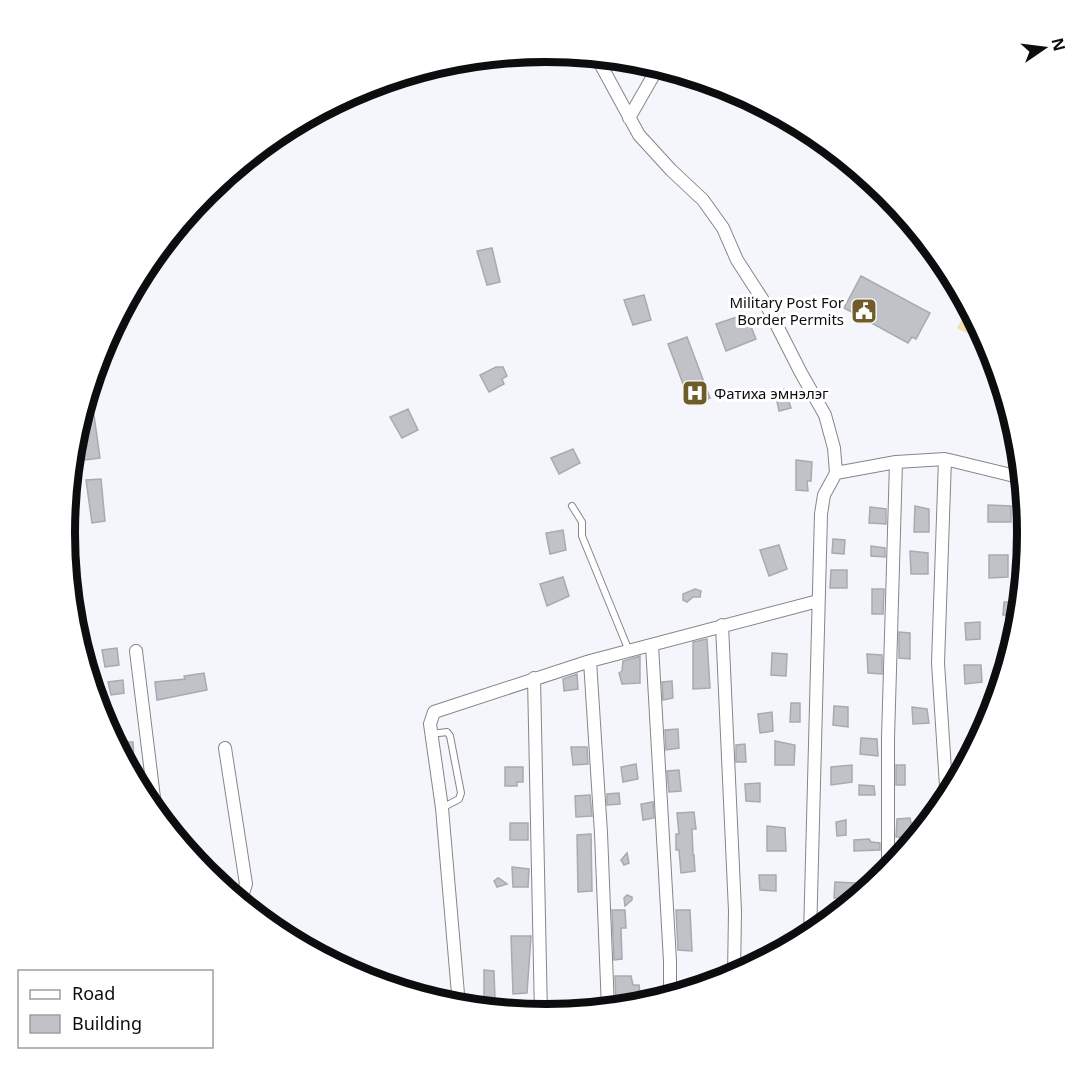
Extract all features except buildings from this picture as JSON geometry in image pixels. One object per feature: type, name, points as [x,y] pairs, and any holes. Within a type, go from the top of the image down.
[{"type":"street","points":[[601,65],[639,135],[703,200],[723,228],[737,260],[768,308],[825,415],[834,448],[836,473],[824,495],[821,514],[810,923]]},
{"type":"street","points":[[629,118],[654,75]]},
{"type":"street","points":[[836,473],[896,462],[945,459],[1013,476]]},
{"type":"street","points":[[945,459],[938,663],[946,782]]},
{"type":"street","points":[[888,857],[888,739],[896,462]]},
{"type":"street","points":[[459,996],[442,808],[430,724],[434,712],[534,678],[722,625],[818,601]]},
{"type":"street","points":[[722,625],[735,911],[734,965]]},
{"type":"street","points":[[652,645],[670,987]]},
{"type":"street","points":[[136,651],[154,794]]},
{"type":"street","points":[[590,662],[601,833],[608,1000]]},
{"type":"street","points":[[534,678],[541,1004]]},
{"type":"street","points":[[225,748],[246,884],[243,894]]},
{"type":"lane","points":[[572,507],[582,522],[582,536],[629,651]]},
{"type":"lane","points":[[431,734],[447,732],[450,736],[461,793],[459,798],[442,808]]},
{"type":"shaded area","points":[[964,315],[975,338],[957,328]]},
{"type":"place","name":"Military Post For Border Permits","points":[[864,311]]},
{"type":"place","name":"Фатиха эмнэлэг","points":[[695,393]]}]
